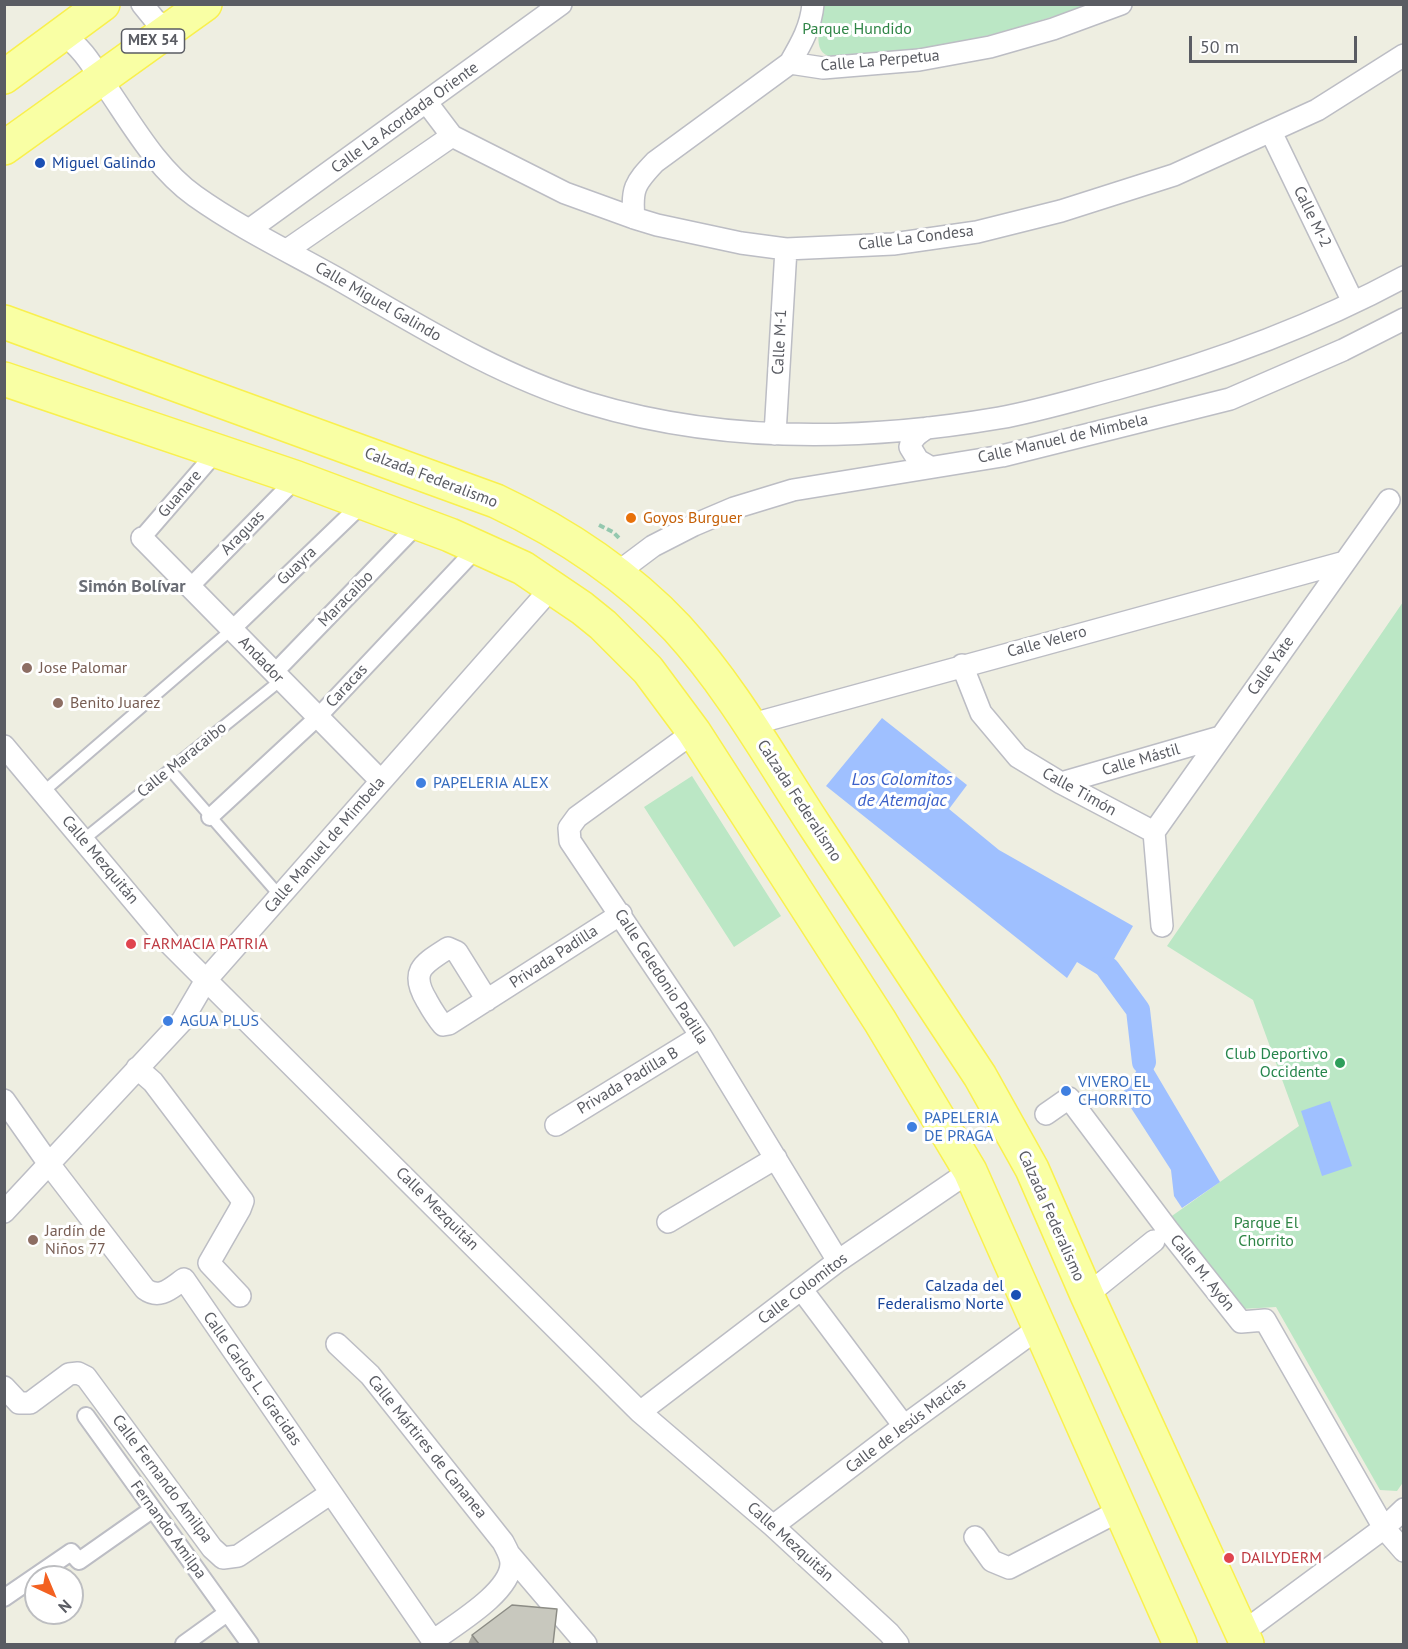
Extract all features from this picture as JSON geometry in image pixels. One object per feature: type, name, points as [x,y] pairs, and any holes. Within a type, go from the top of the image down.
[{"type":"main road","points":[[4,77],[103,4]]},
{"type":"main road","name":"MEX 54","points":[[4,148],[205,4]]},
{"type":"main road","name":"Calzada Federalismo","points":[[4,322],[496,501],[555,530],[617,573],[677,628],[727,691],[986,1086],[1032,1169],[1087,1295],[1245,1639]]},
{"type":"main road","points":[[4,380],[297,478],[477,548],[523,568],[553,586],[628,648],[667,694],[694,732],[880,1021],[970,1172],[1180,1644]]},
{"type":"street","points":[[142,4],[155,20],[169,30]]},
{"type":"street","name":"Calle La Acordada Oriente","points":[[249,230],[561,4]]},
{"type":"street","points":[[634,218],[632,195],[641,176],[655,162],[790,63],[805,37],[813,4]]},
{"type":"street","name":"Calle La Perpetua","points":[[790,63],[823,68],[929,58],[990,47],[1053,29],[1121,4]]},
{"type":"street","name":"Calle Miguel Galindo","points":[[62,34],[82,50],[158,162],[176,181],[195,196],[249,230],[468,353],[528,383],[590,404],[699,428],[775,434]]},
{"type":"street","name":"Calle La Condesa","points":[[427,103],[452,136],[565,193],[657,225],[741,243],[786,249],[893,244],[977,232],[1060,211],[1174,175],[1317,110],[1404,55]]},
{"type":"street","name":"Calle M-2","points":[[1270,132],[1353,302]]},
{"type":"street","points":[[288,250],[452,136]]},
{"type":"street","name":"Calle M-1","points":[[775,434],[786,249]]},
{"type":"street","points":[[775,434],[887,431],[1001,418],[1164,376],[1244,350],[1353,302],[1404,276]]},
{"type":"street","name":"Calle Manuel de Mimbela","points":[[617,573],[653,546],[734,508],[793,490],[1002,456],[1230,399],[1343,350],[1404,319]]},
{"type":"street","points":[[927,428],[917,435],[910,447],[918,459],[930,467]]},
{"type":"street","points":[[884,474],[894,465],[901,450],[887,431]]},
{"type":"street","name":"Guanare","points":[[142,538],[218,450]]},
{"type":"street","name":"Araguas","points":[[190,587],[297,478]]},
{"type":"street","name":"Calle Yate","points":[[1154,831],[1389,500]]},
{"type":"street","name":"Guayra","points":[[231,630],[363,503]]},
{"type":"street","name":"Maracaibo","points":[[277,677],[418,524]]},
{"type":"street","name":"Andador","points":[[142,538],[381,782]]},
{"type":"street","name":"Caracas","points":[[210,817],[317,718],[477,548]]},
{"type":"street","name":"Calle Velero","points":[[749,725],[1345,562]]},
{"type":"street","name":"Calle Manuel de Mimbela","points":[[4,1212],[182,1021],[206,980],[553,586]]},
{"type":"street","name":"Calle Timón","points":[[962,665],[981,713],[1018,757],[1061,783],[1154,831]]},
{"type":"street","name":"Calle Celedonio Padilla","points":[[694,732],[577,817],[569,828],[570,841],[621,914],[700,1036],[838,1261]]},
{"type":"street","name":"Calle Mástil","points":[[1061,783],[1220,737]]},
{"type":"street","name":"Calle Mezquitán","points":[[4,746],[170,944],[640,1412],[773,1526],[888,1640]]},
{"type":"street","points":[[1154,831],[1162,926]]},
{"type":"street","name":"Privada Padilla","points":[[487,1000],[621,914]]},
{"type":"street","name":"Privada Padilla B","points":[[556,1125],[700,1036]]},
{"type":"street","points":[[137,1068],[153,1082],[243,1201],[209,1263],[240,1296]]},
{"type":"street","name":"Calle M. Ayón","points":[[1046,1114],[1069,1098],[1168,1230],[1241,1322],[1265,1320],[1384,1528],[1404,1551]]},
{"type":"street","points":[[4,1100],[49,1164]]},
{"type":"street","points":[[668,1222],[776,1158]]},
{"type":"street","name":"Calle Carlos L. Gracidas","points":[[49,1164],[146,1289],[152,1294],[161,1294],[184,1280],[434,1643]]},
{"type":"street","name":"Calle Colomitos","points":[[640,1412],[838,1261],[970,1172]]},
{"type":"street","name":"Calle M. Ayón","points":[[1087,1295],[1154,1241]]},
{"type":"street","points":[[802,1290],[904,1426]]},
{"type":"street","name":"Calle de Jesús Macías","points":[[773,1526],[904,1426],[1040,1327]]},
{"type":"street","name":"Calle Mártires de Cananea","points":[[337,1344],[370,1375],[503,1542],[510,1556],[586,1644]]},
{"type":"street","name":"Calle Fernando Amilpa","points":[[4,1387],[19,1403],[30,1403],[69,1374],[78,1373],[86,1377],[212,1548],[223,1558],[238,1556],[331,1493]]},
{"type":"street","name":"Fernando Amilpa","points":[[86,1416],[250,1644]]},
{"type":"street","points":[[4,1598],[70,1552],[79,1561],[153,1509]]},
{"type":"street","points":[[1245,1639],[1384,1528],[1404,1509]]},
{"type":"street","points":[[975,1537],[992,1561],[1009,1568],[1121,1510]]},
{"type":"street","points":[[434,1643],[497,1593],[507,1580],[511,1566],[510,1556]]},
{"type":"street","points":[[184,1644],[227,1613]]},
{"type":"lane","points":[[43,792],[231,630]]},
{"type":"lane","name":"Calle Maracaibo","points":[[83,840],[170,770],[277,677]]},
{"type":"lane","points":[[170,770],[280,896]]},
{"type":"green space","name":"Parque Hundido","points":[[823,5],[1090,5],[995,34],[922,50],[889,55],[828,56],[820,47],[819,41]]},
{"type":"green space","name":"Club Deportivo Occidente","points":[[1403,602],[1404,1481],[1397,1491],[1380,1490],[1276,1307],[1241,1309],[1169,1218],[1299,1126],[1253,1000],[1167,946]]},
{"type":"green space","points":[[692,776],[781,916],[734,947],[644,807]]},
{"type":"water","name":"Los Colomitos de Atemajac","points":[[882,718],[967,785],[949,809],[999,850],[1133,926],[1103,978],[1077,962],[1067,978],[826,786]]},
{"type":"water","points":[[1148,1060],[1220,1182],[1182,1208],[1174,1196],[1171,1170],[1122,1094],[1140,1065]]},
{"type":"water","points":[[1330,1101],[1352,1166],[1322,1176],[1301,1111]]},
{"type":"building","points":[[512,1605],[557,1609],[553,1644],[479,1644],[472,1635]]},
{"type":"waterway","points":[[1108,969],[1138,1010],[1144,1062]]},
{"type":"place","name":"Miguel Galindo","points":[[40,163]]},
{"type":"place","name":"Goyos Burguer","points":[[631,518]]},
{"type":"place","name":"Jose Palomar","points":[[27,668]]},
{"type":"place","name":"Benito Juarez","points":[[58,703]]},
{"type":"place","name":"PAPELERIA ALEX","points":[[421,783]]},
{"type":"place","name":"FARMACIA PATRIA","points":[[131,944]]},
{"type":"place","name":"AGUA PLUS","points":[[168,1021]]},
{"type":"place","name":"Club Deportivo Occidente","points":[[1340,1063]]},
{"type":"place","name":"VIVERO EL CHORRITO","points":[[1066,1091]]},
{"type":"place","name":"PAPELERIA DE PRAGA","points":[[912,1127]]},
{"type":"place","name":"Jardín de Niños 77","points":[[33,1240]]},
{"type":"place","name":"Calzada del Federalismo Norte","points":[[1016,1295]]},
{"type":"place","name":"DAILYDERM","points":[[1229,1558]]},
{"type":"district","name":"Simón Bolívar","points":[[132,587]]},
{"type":"park label","name":"Parque El Chorrito","points":[[1266,1232]]}]
